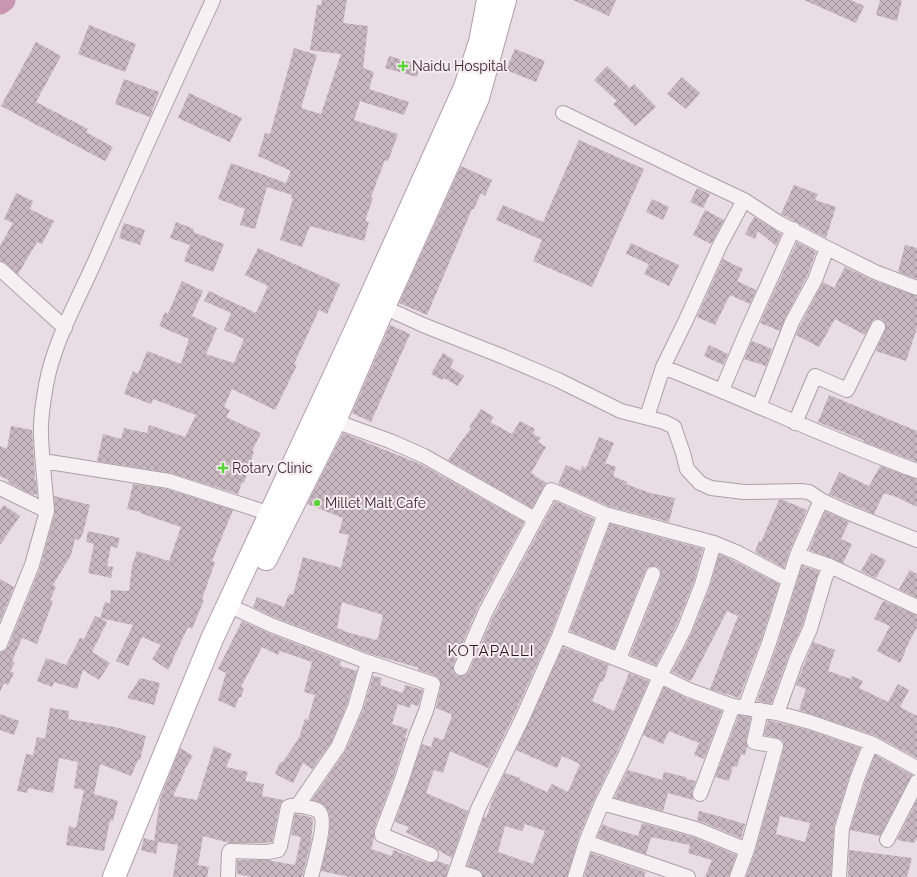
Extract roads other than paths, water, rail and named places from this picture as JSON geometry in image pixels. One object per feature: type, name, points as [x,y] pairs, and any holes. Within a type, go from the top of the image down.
[{"type":"main road","points":[[114,877],[212,639],[234,608],[326,418],[377,303],[465,87],[480,42],[488,0]]},
{"type":"main road","points":[[377,303],[478,98],[505,0]]},
{"type":"main road","points":[[234,608],[271,514],[326,418]]},
{"type":"street","points":[[0,644],[32,565],[47,512],[40,436],[46,384],[52,359],[152,131],[213,0]]},
{"type":"street","points":[[563,113],[744,200],[779,223],[875,272],[917,288]]},
{"type":"street","points":[[647,417],[663,367],[720,245],[744,200]]},
{"type":"street","points":[[722,390],[748,327],[793,229]]},
{"type":"street","points":[[759,407],[787,334],[815,280],[827,248]]},
{"type":"street","points":[[0,269],[65,328]]},
{"type":"street","points":[[377,303],[423,325],[558,380],[621,411],[664,422],[674,428],[684,453],[687,469],[700,483],[711,488],[744,492],[809,492],[821,500],[917,540]]},
{"type":"street","points":[[795,423],[815,376],[847,390],[878,327]]},
{"type":"street","points":[[663,367],[722,390],[860,450],[917,471]]},
{"type":"street","points":[[326,418],[390,441],[424,456],[535,519]]},
{"type":"street","points":[[43,461],[169,481],[271,514]]},
{"type":"street","points":[[0,488],[47,512]]},
{"type":"street","points":[[461,668],[486,611],[551,490],[605,514],[714,543],[738,553],[789,580]]},
{"type":"street","points":[[700,794],[769,643],[797,555],[821,500]]},
{"type":"street","points":[[476,877],[455,874],[478,809],[522,719],[559,636],[605,514]]},
{"type":"street","points":[[575,877],[586,842],[602,803],[625,756],[660,676],[684,630],[702,584],[714,543]]},
{"type":"street","points":[[797,555],[830,566],[917,606]]},
{"type":"street","points":[[777,713],[796,660],[810,629],[830,566]]},
{"type":"street","points":[[619,660],[653,574]]},
{"type":"street","points":[[234,608],[368,662],[433,684],[426,711],[382,832],[382,835],[390,839],[430,854]]},
{"type":"street","points":[[559,636],[660,676],[689,690],[739,707],[777,713],[810,722],[871,743],[917,768]]},
{"type":"street","points":[[298,805],[338,747],[355,707],[368,662]]},
{"type":"street","points":[[737,877],[776,746],[754,742],[760,710]]},
{"type":"street","points":[[839,877],[842,828],[857,779],[871,743]]},
{"type":"street","points":[[887,840],[917,782]]},
{"type":"street","points":[[602,803],[696,829],[746,850]]},
{"type":"street","points":[[228,877],[230,851],[267,852],[278,850],[288,807],[291,805],[298,805],[318,810],[322,814],[323,823],[312,877]]},
{"type":"street","points":[[586,842],[688,877]]},
{"type":"waterway","points":[[0,3],[4,0]]},
{"type":"place","name":"Naidu Hospital","points":[[403,66]]},
{"type":"place","name":"Rotary Clinic","points":[[223,468]]},
{"type":"place","name":"Millet Malt Cafe","points":[[317,503]]},
{"type":"district","name":"KOTAPALLI","points":[[491,651]]}]
